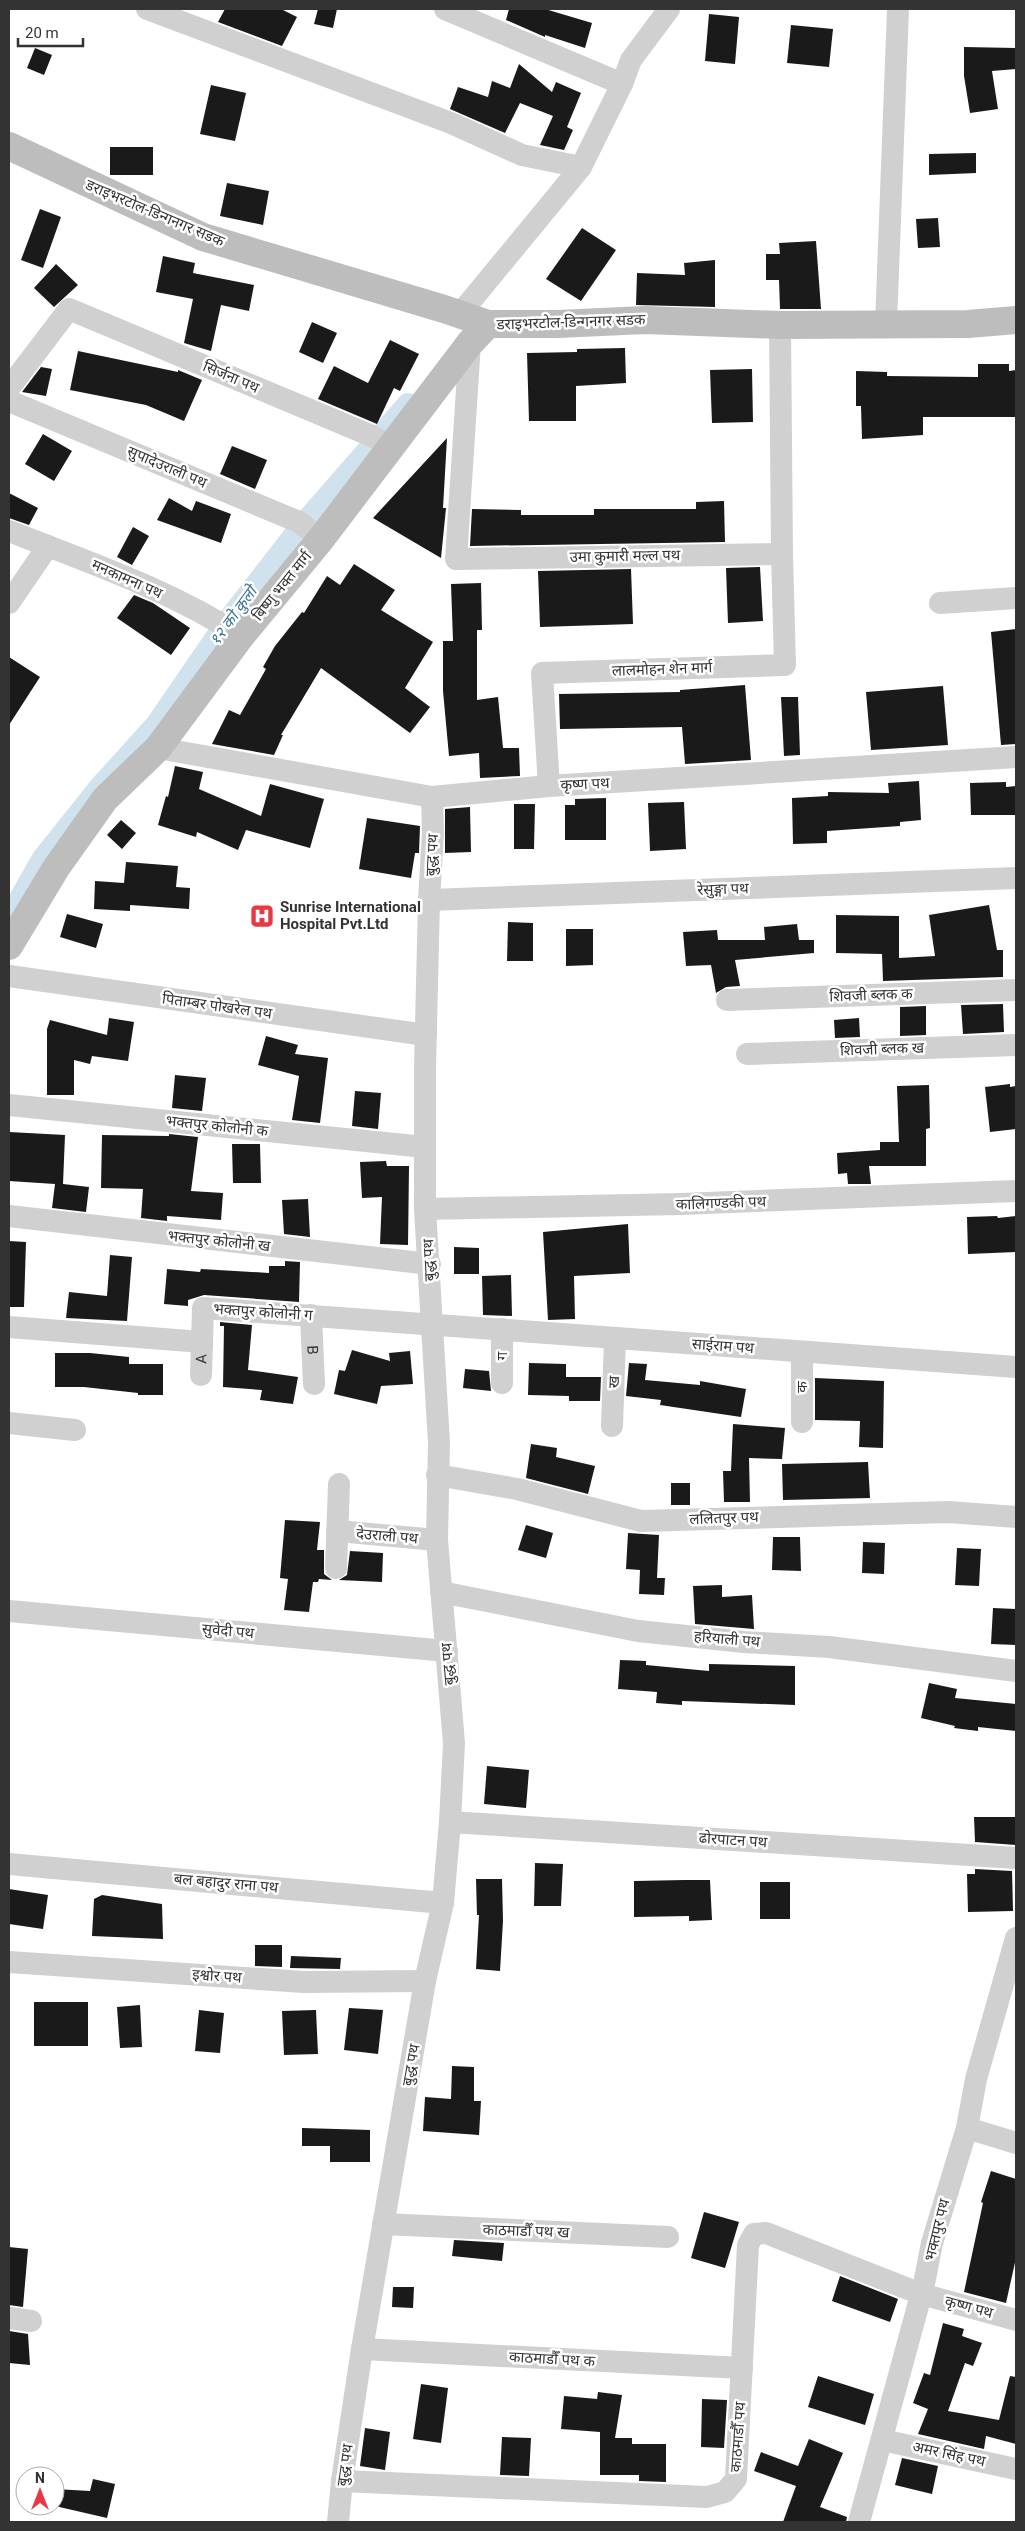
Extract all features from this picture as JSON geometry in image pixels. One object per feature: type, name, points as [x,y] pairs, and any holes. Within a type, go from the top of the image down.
[{"type":"street","points":[[146,9],[442,120],[522,154],[581,167]]},
{"type":"street","points":[[444,9],[622,84]]},
{"type":"street","points":[[460,314],[581,167],[622,84],[631,60],[669,9]]},
{"type":"street","points":[[886,324],[898,9]]},
{"type":"street","name":"डराइभरटोल-डिन्गनगर सडक","points":[[9,146],[203,237],[460,314],[479,334],[558,324],[645,320],[780,325],[968,324],[1016,320]]},
{"type":"street","name":"सिर्जना पथ","points":[[9,388],[69,309],[382,442]]},
{"type":"street","points":[[780,325],[782,554]]},
{"type":"street","name":"बिष्णु भक्त मार्ग","points":[[9,946],[56,868],[105,799],[158,748],[231,630],[321,539],[382,442],[479,334]]},
{"type":"street","name":"उमा कुमारी मल्ल पथ","points":[[479,334],[456,559],[782,554]]},
{"type":"street","name":"सुपादेउराली पथ","points":[[9,400],[299,522],[321,539]]},
{"type":"street","name":"मनकामना पथ","points":[[9,531],[139,582],[231,630]]},
{"type":"street","points":[[9,603],[48,546]]},
{"type":"street","name":"लालमोहन शेन मार्ग","points":[[549,786],[542,673],[785,665],[782,554]]},
{"type":"street","points":[[940,603],[1016,598]]},
{"type":"street","name":"कृष्ण पथ","points":[[158,748],[432,797],[549,786],[1016,757]]},
{"type":"street","name":"बुद्ध पथ","points":[[338,2522],[342,2481],[383,2224],[425,1981],[443,1903],[450,1822],[454,1743],[437,1540],[439,1443],[430,1324],[430,1264],[425,1209],[429,900],[434,832],[432,797]]},
{"type":"street","name":"रेसुङ्गा पथ","points":[[429,900],[1016,878]]},
{"type":"street","name":"पिताम्बर पोखरेल पथ","points":[[9,976],[426,1035]]},
{"type":"street","name":"शिवजी ब्लक क","points":[[727,1000],[1016,990]]},
{"type":"street","name":"शिवजी ब्लक ख","points":[[747,1054],[1016,1045]]},
{"type":"street","name":"भक्तपुर कोलोनी क","points":[[9,1105],[425,1147]]},
{"type":"street","name":"कालिगण्डकी पथ","points":[[425,1209],[681,1204],[1016,1191]]},
{"type":"street","name":"भक्तपुर कोलोनी ख","points":[[9,1216],[430,1264]]},
{"type":"street","name":"भक्तपुर कोलोनी ग","points":[[202,1342],[203,1308],[430,1324]]},
{"type":"street","name":"B","points":[[311,1315],[314,1384]]},
{"type":"street","name":"साईराम पथ","points":[[430,1324],[1016,1367]]},
{"type":"street","points":[[9,1327],[202,1342]]},
{"type":"street","name":"ग","points":[[502,1329],[502,1383]]},
{"type":"street","name":"ख","points":[[612,1426],[615,1338]]},
{"type":"street","name":"A","points":[[201,1375],[202,1342]]},
{"type":"street","name":"क","points":[[802,1352],[802,1422]]},
{"type":"street","points":[[9,1423],[75,1430]]},
{"type":"street","name":"ललितपुर पथ","points":[[437,1475],[516,1489],[641,1521],[948,1512],[1016,1517]]},
{"type":"street","name":"देउराली पथ","points":[[336,1568],[339,1484]]},
{"type":"street","name":"देउराली पथ","points":[[337,1532],[437,1540]]},
{"type":"street","name":"हरियाली पथ","points":[[440,1592],[638,1631],[744,1642],[829,1647],[1016,1671]]},
{"type":"street","name":"सुवेदी पथ","points":[[9,1611],[447,1651]]},
{"type":"street","name":"ढोरपाटन पथ","points":[[450,1822],[1016,1858]]},
{"type":"street","name":"बल बहादुर राना पथ","points":[[9,1864],[443,1903]]},
{"type":"street","name":"भक्तपुर पथ","points":[[859,2522],[922,2294],[932,2243],[967,2128],[976,2079],[1016,1938]]},
{"type":"street","name":"इश्वोर पथ","points":[[9,1962],[304,1982],[425,1981]]},
{"type":"street","points":[[967,2128],[1016,2143]]},
{"type":"street","name":"काठमाडौँ पथ ख","points":[[383,2224],[668,2237]]},
{"type":"street","name":"काठमाडौँ पथ","points":[[342,2481],[707,2497],[725,2492],[736,2478],[748,2245],[754,2234],[766,2234],[922,2294]]},
{"type":"street","name":"कृष्ण पथ","points":[[922,2294],[1016,2320]]},
{"type":"street","points":[[9,2318],[31,2321]]},
{"type":"street","name":"काठमाडौँ पथ क","points":[[362,2349],[742,2368]]},
{"type":"street","name":"अमर सिंह पथ","points":[[882,2440],[1016,2469]]},
{"type":"building","points":[[225,9],[281,9],[297,17],[282,46],[218,22]]},
{"type":"building","points":[[318,9],[337,9],[333,28],[314,24]]},
{"type":"building","points":[[509,9],[545,9],[592,23],[585,48],[545,35],[545,37],[506,20]]},
{"type":"building","points":[[709,14],[739,17],[735,64],[705,61]]},
{"type":"building","points":[[791,25],[833,29],[829,67],[787,63]]},
{"type":"building","points":[[964,47],[1016,48],[1016,69],[992,71],[998,109],[970,113],[964,76]]},
{"type":"building","points":[[35,48],[52,55],[44,75],[27,68]]},
{"type":"building","points":[[519,64],[552,92],[556,82],[581,93],[567,127],[573,130],[564,150],[540,145],[553,116],[520,103],[505,133],[450,109],[458,87],[488,97],[492,81],[510,88]]},
{"type":"building","points":[[211,85],[246,93],[235,141],[200,134]]},
{"type":"building","points":[[110,147],[153,147],[153,175],[110,175]]},
{"type":"building","points":[[976,153],[976,173],[929,175],[929,154]]},
{"type":"building","points":[[227,183],[269,191],[263,225],[220,216]]},
{"type":"building","points":[[40,209],[61,217],[43,268],[21,260]]},
{"type":"building","points":[[938,218],[940,247],[918,248],[916,219]]},
{"type":"building","points":[[582,228],[616,250],[581,301],[546,279]]},
{"type":"building","points":[[816,241],[821,309],[780,309],[779,280],[766,280],[766,254],[780,254],[779,243]]},
{"type":"building","points":[[163,256],[195,263],[193,273],[254,285],[249,311],[221,305],[211,351],[184,343],[193,299],[156,292]]},
{"type":"building","points":[[715,260],[715,307],[636,305],[637,273],[685,275],[684,263]]},
{"type":"building","points":[[56,264],[78,285],[54,307],[34,288]]},
{"type":"building","points":[[312,322],[337,333],[323,363],[299,352]]},
{"type":"building","points":[[390,340],[419,354],[400,391],[394,388],[377,424],[318,399],[334,366],[368,383]]},
{"type":"building","points":[[625,348],[626,383],[576,386],[576,421],[529,421],[527,353],[577,352],[577,349]]},
{"type":"building","points":[[78,351],[178,372],[178,370],[202,380],[184,421],[146,405],[70,390]]},
{"type":"building","points":[[978,364],[1009,364],[1009,371],[1016,370],[1016,417],[923,417],[923,435],[862,439],[861,406],[856,406],[856,371],[887,372],[887,376],[978,377]]},
{"type":"building","points":[[41,367],[52,369],[46,396],[22,392]]},
{"type":"building","points":[[752,369],[753,422],[712,423],[710,370]]},
{"type":"building","points":[[43,434],[72,451],[54,481],[25,464]]},
{"type":"building","points":[[447,438],[443,508],[446,508],[441,558],[373,518]]},
{"type":"building","points":[[232,446],[267,460],[255,489],[220,474]]},
{"type":"building","points":[[9,493],[38,508],[29,525],[9,518]]},
{"type":"building","points":[[169,498],[192,511],[196,501],[231,514],[221,543],[157,520]]},
{"type":"building","points":[[724,501],[725,542],[470,546],[472,509],[521,510],[521,515],[594,515],[594,509],[696,509],[696,502]]},
{"type":"building","points":[[133,527],[149,536],[132,565],[117,557]]},
{"type":"building","points":[[354,564],[395,590],[381,610],[433,642],[405,688],[430,707],[410,733],[321,668],[281,735],[283,735],[274,755],[212,744],[229,710],[240,715],[266,669],[263,667],[275,646],[302,612],[304,613],[327,576],[340,585]]},
{"type":"building","points":[[760,567],[763,621],[728,623],[726,568]]},
{"type":"building","points":[[631,569],[633,624],[540,627],[538,571]]},
{"type":"building","points":[[481,583],[482,630],[477,630],[477,700],[498,697],[503,748],[519,748],[520,776],[480,778],[479,753],[449,756],[443,691],[443,641],[453,641],[451,584]]},
{"type":"building","points":[[134,595],[153,603],[190,628],[171,655],[117,618]]},
{"type":"building","points":[[1016,629],[1016,744],[1001,745],[991,632]]},
{"type":"building","points":[[9,657],[40,677],[9,725]]},
{"type":"building","points":[[745,685],[751,760],[685,764],[682,727],[560,729],[559,694],[680,692],[680,690]]},
{"type":"building","points":[[943,686],[948,745],[871,750],[866,692]]},
{"type":"building","points":[[781,697],[798,697],[800,755],[784,756]]},
{"type":"building","points":[[175,766],[203,772],[199,789],[261,816],[270,784],[324,799],[310,848],[246,830],[238,850],[197,832],[196,837],[158,825],[166,796],[168,797]]},
{"type":"building","points":[[919,781],[921,820],[900,822],[900,826],[827,831],[827,843],[793,844],[792,798],[828,796],[828,792],[889,793],[888,783]]},
{"type":"building","points":[[1006,782],[1006,787],[1016,786],[1016,815],[971,815],[970,783]]},
{"type":"building","points":[[606,798],[606,840],[565,840],[565,805],[575,805],[575,799]]},
{"type":"building","points":[[684,802],[686,849],[650,851],[648,803]]},
{"type":"building","points":[[514,804],[535,804],[534,849],[514,849]]},
{"type":"building","points":[[470,807],[471,852],[445,853],[445,809]]},
{"type":"building","points":[[367,818],[420,826],[419,853],[415,853],[411,878],[359,869]]},
{"type":"building","points":[[121,820],[136,833],[122,849],[107,835]]},
{"type":"building","points":[[126,862],[178,866],[176,887],[190,888],[189,909],[130,905],[130,911],[94,909],[95,881],[124,883]]},
{"type":"building","points":[[989,905],[997,950],[1003,950],[1003,977],[883,981],[882,954],[836,953],[836,915],[899,916],[899,958],[935,956],[929,915]]},
{"type":"building","points":[[67,914],[103,924],[96,948],[60,937]]},
{"type":"building","points":[[508,922],[533,923],[533,961],[507,961]]},
{"type":"building","points":[[797,924],[799,940],[814,940],[814,953],[735,960],[740,986],[726,987],[716,993],[711,965],[686,966],[683,932],[717,930],[718,940],[765,940],[764,927]]},
{"type":"building","points":[[566,929],[593,929],[593,965],[566,966]]},
{"type":"building","points":[[1003,1004],[1004,1032],[963,1034],[961,1005]]},
{"type":"building","points":[[926,1006],[926,1035],[900,1036],[900,1007]]},
{"type":"building","points":[[109,1018],[134,1022],[128,1061],[92,1056],[90,1064],[74,1060],[74,1095],[47,1095],[47,1029],[50,1020],[107,1035]]},
{"type":"building","points":[[859,1018],[860,1037],[835,1038],[834,1020]]},
{"type":"building","points":[[266,1036],[298,1045],[295,1054],[328,1058],[320,1123],[292,1120],[299,1076],[258,1065]]},
{"type":"building","points":[[175,1075],[206,1078],[202,1111],[172,1108]]},
{"type":"building","points":[[1010,1084],[1010,1087],[1016,1086],[1016,1129],[990,1132],[985,1087]]},
{"type":"building","points":[[929,1085],[930,1128],[926,1129],[926,1166],[869,1166],[871,1184],[848,1184],[847,1173],[838,1174],[837,1153],[880,1150],[880,1142],[899,1142],[897,1086]]},
{"type":"building","points":[[355,1091],[381,1093],[378,1129],[352,1126]]},
{"type":"building","points":[[9,1132],[65,1135],[63,1184],[89,1187],[86,1212],[52,1208],[55,1184],[9,1181]]},
{"type":"building","points":[[169,1134],[198,1137],[191,1191],[223,1193],[221,1220],[167,1216],[167,1221],[141,1218],[143,1189],[101,1188],[102,1135],[169,1136]]},
{"type":"building","points":[[232,1144],[260,1144],[261,1183],[233,1183]]},
{"type":"building","points":[[386,1161],[387,1166],[409,1166],[408,1245],[380,1244],[382,1197],[362,1198],[360,1162]]},
{"type":"building","points":[[308,1199],[310,1237],[284,1234],[282,1200]]},
{"type":"building","points":[[997,1216],[998,1218],[1016,1216],[1016,1252],[968,1254],[967,1217]]},
{"type":"building","points":[[628,1224],[630,1273],[574,1276],[575,1319],[548,1320],[543,1232]]},
{"type":"building","points":[[9,1241],[26,1242],[24,1307],[9,1307]]},
{"type":"building","points":[[454,1247],[479,1248],[479,1274],[454,1274]]},
{"type":"building","points":[[110,1255],[132,1257],[127,1321],[66,1318],[69,1292],[107,1296]]},
{"type":"building","points":[[285,1261],[300,1262],[299,1302],[204,1295],[188,1300],[188,1306],[164,1304],[167,1269],[200,1272],[201,1269],[269,1273],[269,1266],[285,1266]]},
{"type":"building","points":[[511,1275],[512,1316],[483,1315],[482,1276]]},
{"type":"building","points":[[220,1322],[252,1325],[248,1370],[298,1377],[293,1404],[260,1400],[262,1390],[223,1387],[224,1326],[220,1326]]},
{"type":"building","points":[[352,1350],[390,1361],[389,1353],[410,1351],[413,1384],[381,1386],[377,1404],[334,1394],[339,1370],[345,1371]]},
{"type":"building","points":[[55,1353],[90,1353],[129,1357],[129,1364],[163,1364],[163,1395],[138,1395],[138,1393],[84,1387],[55,1387]]},
{"type":"building","points":[[529,1363],[566,1364],[566,1377],[601,1377],[600,1401],[569,1401],[569,1396],[528,1395]]},
{"type":"building","points":[[629,1363],[647,1364],[645,1380],[700,1385],[700,1381],[746,1389],[741,1417],[660,1405],[661,1400],[626,1396]]},
{"type":"building","points":[[465,1369],[489,1371],[491,1391],[463,1388]]},
{"type":"building","points":[[815,1378],[884,1381],[883,1448],[859,1447],[860,1421],[815,1420]]},
{"type":"building","points":[[733,1424],[785,1428],[782,1459],[749,1458],[750,1502],[724,1502],[723,1471],[731,1471]]},
{"type":"building","points":[[531,1444],[557,1448],[556,1457],[595,1466],[588,1494],[526,1478]]},
{"type":"building","points":[[868,1462],[870,1498],[783,1500],[782,1464]]},
{"type":"building","points":[[671,1483],[690,1483],[690,1505],[671,1505]]},
{"type":"building","points":[[285,1520],[320,1522],[317,1550],[324,1550],[324,1574],[332,1580],[319,1579],[318,1582],[313,1582],[309,1612],[284,1610],[288,1579],[280,1578]]},
{"type":"building","points":[[526,1525],[553,1533],[546,1558],[518,1550]]},
{"type":"building","points":[[628,1533],[659,1535],[657,1578],[665,1578],[664,1595],[639,1594],[640,1570],[626,1569]]},
{"type":"building","points":[[773,1537],[800,1537],[801,1571],[772,1570]]},
{"type":"building","points":[[863,1542],[885,1543],[884,1574],[862,1573]]},
{"type":"building","points":[[957,1548],[981,1549],[979,1586],[955,1585]]},
{"type":"building","points":[[350,1551],[383,1553],[382,1582],[339,1580],[347,1575]]},
{"type":"building","points":[[722,1585],[722,1597],[752,1595],[754,1629],[695,1624],[693,1586]]},
{"type":"building","points":[[993,1608],[1016,1609],[1016,1645],[991,1644]]},
{"type":"building","points":[[620,1660],[646,1661],[646,1665],[709,1671],[709,1664],[795,1666],[795,1705],[682,1701],[682,1705],[656,1703],[657,1692],[618,1689]]},
{"type":"building","points":[[929,1683],[957,1689],[955,1698],[1016,1704],[1016,1731],[978,1727],[978,1731],[954,1728],[955,1726],[921,1718]]},
{"type":"building","points":[[487,1766],[529,1770],[526,1808],[484,1804]]},
{"type":"building","points":[[974,1817],[1016,1817],[1016,1845],[975,1842]]},
{"type":"building","points":[[535,1863],[563,1864],[561,1906],[534,1906]]},
{"type":"building","points":[[975,1869],[1012,1871],[1013,1911],[968,1912],[967,1874],[975,1874]]},
{"type":"building","points":[[476,1879],[502,1879],[503,1921],[500,1971],[476,1969],[479,1915],[477,1915]]},
{"type":"building","points":[[710,1880],[712,1920],[689,1921],[689,1916],[634,1917],[634,1881]]},
{"type":"building","points":[[760,1882],[790,1882],[790,1919],[760,1919]]},
{"type":"building","points":[[9,1889],[48,1895],[43,1929],[9,1924]]},
{"type":"building","points":[[102,1895],[162,1904],[163,1939],[92,1936],[94,1899]]},
{"type":"building","points":[[255,1945],[282,1945],[282,1967],[255,1966]]},
{"type":"building","points":[[291,1956],[341,1958],[340,1969],[290,1968]]},
{"type":"building","points":[[34,2002],[88,2002],[88,2046],[34,2046]]},
{"type":"building","points":[[140,2005],[142,2047],[120,2048],[117,2007]]},
{"type":"building","points":[[349,2008],[383,2010],[378,2054],[344,2050]]},
{"type":"building","points":[[199,2010],[224,2013],[220,2053],[195,2051]]},
{"type":"building","points":[[316,2010],[318,2054],[284,2055],[282,2011]]},
{"type":"building","points":[[452,2066],[474,2067],[474,2101],[481,2101],[479,2135],[423,2131],[425,2097],[451,2099]]},
{"type":"building","points":[[302,2128],[370,2130],[370,2162],[330,2162],[330,2146],[302,2146]]},
{"type":"building","points":[[991,2171],[1016,2179],[1016,2258],[1006,2303],[964,2292],[983,2203],[981,2202]]},
{"type":"building","points":[[704,2212],[739,2222],[725,2268],[691,2258]]},
{"type":"building","points":[[454,2240],[504,2243],[502,2261],[452,2256]]},
{"type":"building","points":[[9,2247],[28,2249],[23,2307],[9,2305]]},
{"type":"building","points":[[840,2276],[898,2299],[890,2322],[832,2301]]},
{"type":"building","points":[[393,2287],[414,2287],[413,2308],[392,2307]]},
{"type":"building","points":[[943,2323],[964,2329],[962,2336],[982,2343],[973,2366],[965,2363],[948,2411],[999,2420],[1010,2376],[1016,2377],[1016,2444],[986,2436],[984,2449],[918,2434],[928,2409],[913,2403],[924,2373],[930,2375]]},
{"type":"building","points":[[9,2331],[28,2334],[30,2365],[9,2363]]},
{"type":"building","points":[[818,2376],[874,2394],[865,2425],[808,2407]]},
{"type":"building","points":[[421,2384],[448,2388],[441,2443],[413,2439]]},
{"type":"building","points":[[598,2392],[622,2395],[615,2438],[632,2438],[632,2444],[666,2444],[666,2482],[639,2481],[639,2475],[600,2475],[600,2432],[561,2429],[564,2396],[597,2399]]},
{"type":"building","points":[[702,2399],[727,2400],[724,2448],[701,2447]]},
{"type":"building","points":[[365,2428],[390,2432],[385,2470],[360,2466]]},
{"type":"building","points":[[502,2437],[531,2438],[529,2476],[500,2475]]},
{"type":"building","points":[[809,2439],[843,2453],[820,2507],[847,2517],[846,2522],[783,2522],[796,2486],[754,2471],[761,2452],[798,2466]]},
{"type":"building","points":[[902,2458],[938,2466],[932,2494],[895,2485]]},
{"type":"building","points":[[93,2479],[115,2484],[107,2518],[65,2508],[65,2490],[90,2491]]},
{"type":"waterway","name":"१२ को कुलो","points":[[9,918],[43,858],[99,788],[156,725],[226,623],[299,529],[408,404]]},
{"type":"place","name":"Sunrise International Hospital Pvt.Ltd","points":[[262,916]]}]
